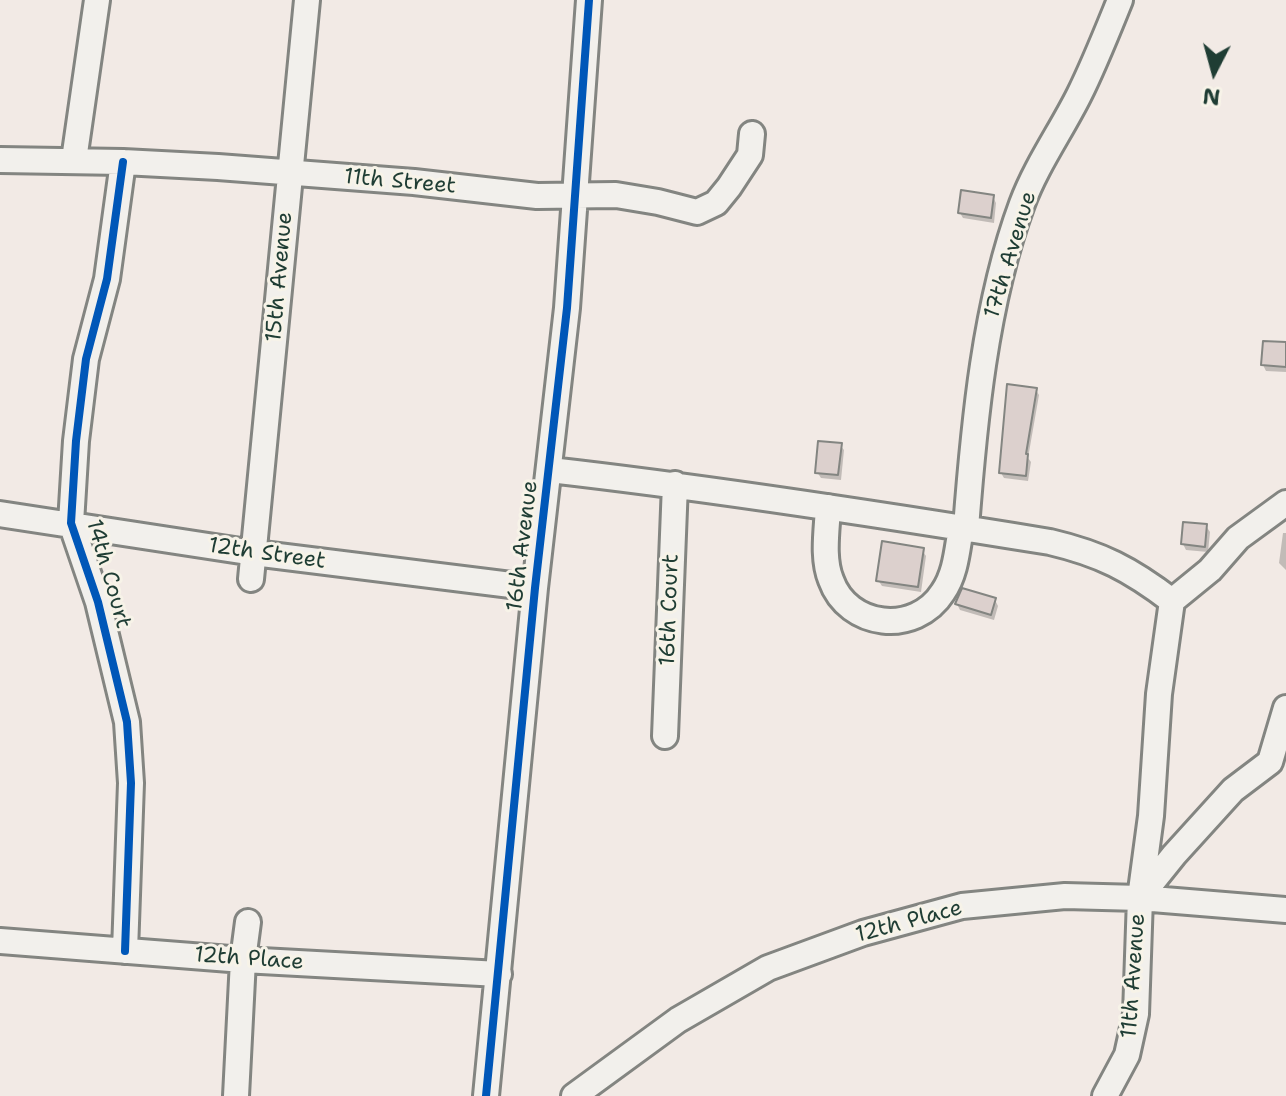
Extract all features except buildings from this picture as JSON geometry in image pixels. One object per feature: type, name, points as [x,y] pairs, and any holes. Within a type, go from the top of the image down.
[{"type":"street","points":[[74,160],[97,0]]},
{"type":"street","name":"15th Avenue","points":[[254,553],[307,0]]},
{"type":"street","name":"16th Avenue","points":[[486,1096],[535,588],[567,308],[589,0]]},
{"type":"street","name":"17th Avenue","points":[[963,528],[987,340],[1005,259],[1023,201],[1080,92],[1120,0]]},
{"type":"street","name":"11th Street","points":[[0,160],[123,162],[414,182],[537,196],[616,195],[697,212],[716,203],[729,187],[750,155],[752,134]]},
{"type":"street","name":"14th Court","points":[[123,162],[107,279],[86,359],[76,441],[71,523],[98,602],[127,722],[131,783],[125,951]]},
{"type":"street","points":[[550,470],[675,484],[828,507],[1091,552],[1128,570],[1172,601]]},
{"type":"street","name":"16th Court","points":[[665,736],[675,484]]},
{"type":"street","points":[[1140,898],[1151,816],[1159,694],[1172,601],[1210,570],[1238,538],[1286,503]]},
{"type":"street","points":[[828,507],[826,549],[830,578],[842,603],[867,619],[900,621],[922,613],[942,594],[954,569],[963,528]]},
{"type":"street","name":"12th Street","points":[[0,514],[254,553],[535,588]]},
{"type":"street","points":[[251,579],[254,553]]},
{"type":"street","points":[[1140,898],[1233,790],[1278,760],[1286,708]]},
{"type":"street","name":"12th Place","points":[[574,1096],[678,1020],[768,968],[863,933],[962,906],[1065,896],[1140,898],[1286,910]]},
{"type":"street","name":"11th Avenue","points":[[1105,1096],[1127,1055],[1136,1014],[1140,898]]},
{"type":"street","points":[[236,1096],[248,922]]},
{"type":"street","name":"12th Place","points":[[0,941],[243,960],[499,974]]},
{"type":"cycle path","points":[[486,1096],[535,588],[567,308],[589,0]]},
{"type":"cycle path","points":[[123,162],[107,279],[86,359],[76,441],[71,523],[98,602],[127,722],[131,783],[125,951]]}]
